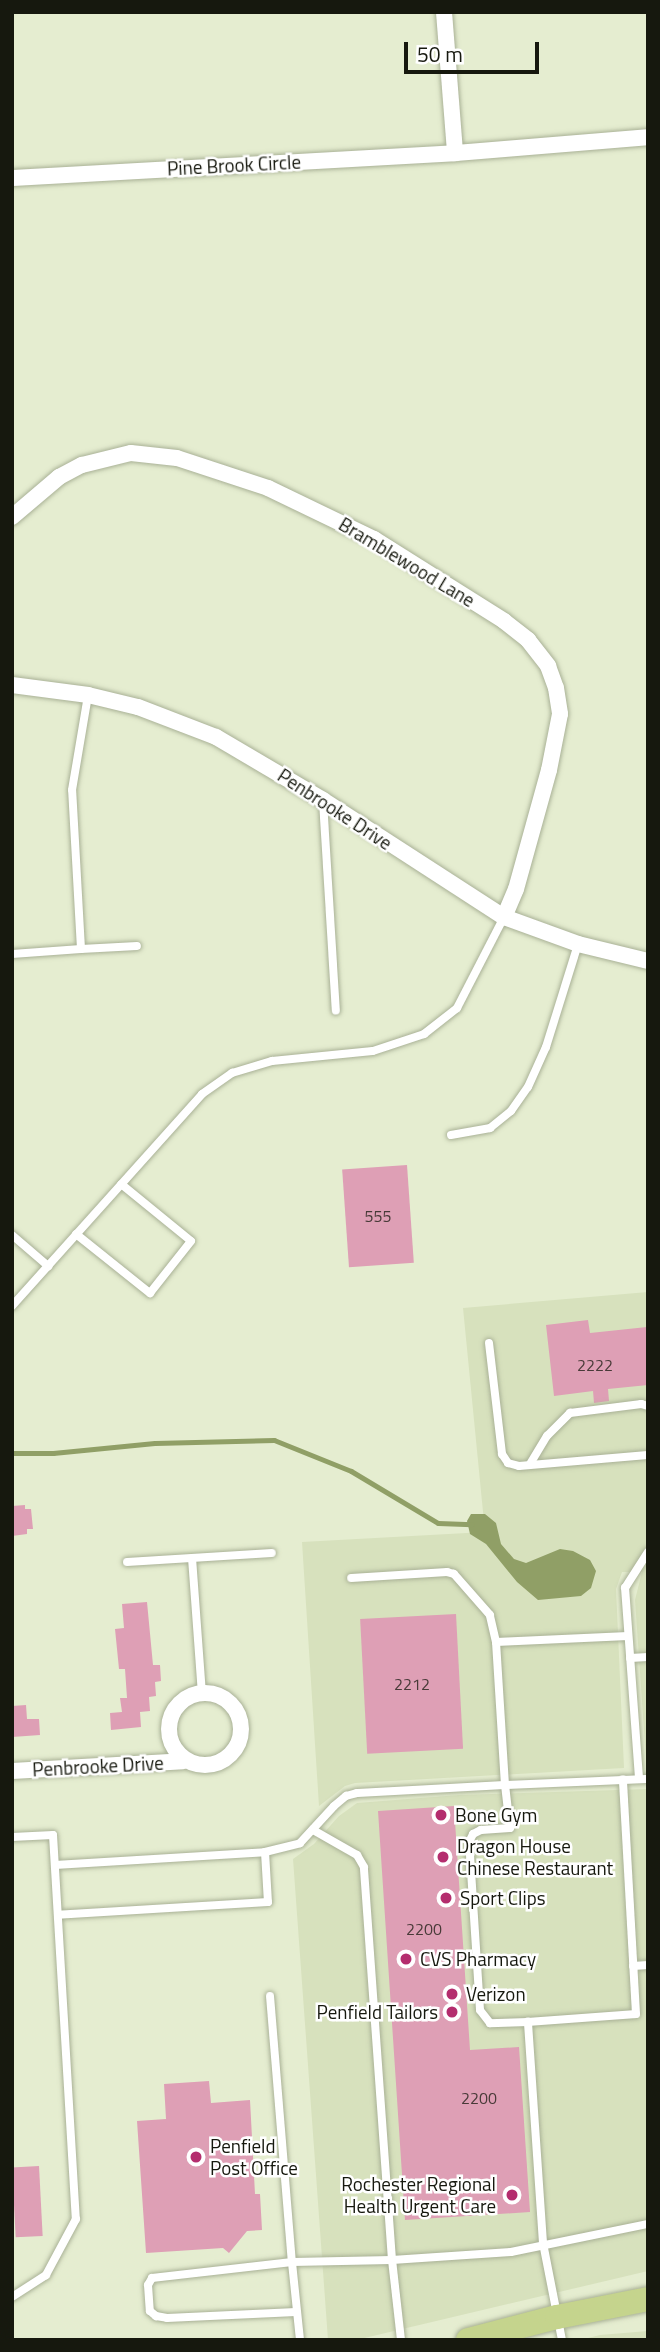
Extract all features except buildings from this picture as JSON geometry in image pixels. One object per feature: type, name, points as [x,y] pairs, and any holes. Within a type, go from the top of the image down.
[{"type":"main road","points":[[468,2340],[559,2328],[648,2299]]},
{"type":"street","points":[[444,12],[455,153]]},
{"type":"street","name":"Pine Brook Circle","points":[[12,178],[455,153],[648,137]]},
{"type":"street","name":"Bramblewood Lane","points":[[12,517],[59,477],[82,465],[131,453],[177,458],[268,488],[374,539],[504,621],[528,640],[548,666],[556,688],[560,714],[550,770],[516,889],[504,917]]},
{"type":"street","name":"Penbrooke Drive","points":[[12,685],[88,695],[138,707],[216,737],[323,800],[504,917],[579,944],[648,961]]},
{"type":"street","name":"Penbrooke Drive","points":[[12,1771],[183,1761],[205,1766],[217,1764],[227,1758],[240,1739],[239,1716],[233,1706],[213,1693],[202,1693],[179,1703],[169,1726],[169,1738],[183,1761]]},
{"type":"lane","points":[[81,949],[72,790],[88,695]]},
{"type":"lane","points":[[323,800],[336,1012]]},
{"type":"lane","points":[[12,1306],[202,1094],[232,1073],[272,1061],[373,1051],[424,1034],[457,1008],[504,917]]},
{"type":"lane","points":[[450,1135],[490,1128],[511,1111],[528,1087],[546,1047],[579,944]]},
{"type":"lane","points":[[12,954],[137,946]]},
{"type":"lane","points":[[76,1234],[150,1293],[191,1241],[121,1184]]},
{"type":"lane","points":[[12,1235],[48,1266]]},
{"type":"lane","points":[[489,1343],[502,1454],[508,1463],[530,1464],[648,1455]]},
{"type":"lane","points":[[530,1464],[547,1436],[570,1413],[641,1404],[648,1406]]},
{"type":"lane","points":[[55,1865],[265,1852],[300,1843],[334,1806],[346,1796],[358,1793],[643,1779],[625,1588],[648,1552]]},
{"type":"lane","points":[[127,1562],[272,1553]]},
{"type":"lane","points":[[192,1558],[202,1693]]},
{"type":"lane","points":[[351,1578],[447,1572],[454,1574],[490,1615],[496,1642],[510,1828],[481,1830],[473,1834],[469,1842],[480,2010],[490,2023],[648,2014]]},
{"type":"lane","points":[[496,1642],[628,1636]]},
{"type":"lane","points":[[630,1658],[648,1657]]},
{"type":"lane","points":[[623,1779],[636,2014]]},
{"type":"lane","points":[[313,1830],[357,1855],[364,1867],[392,2260],[401,2340]]},
{"type":"lane","points":[[12,1837],[53,1835],[76,2219],[46,2275],[12,2297]]},
{"type":"lane","points":[[58,1915],[268,1902],[265,1852]]},
{"type":"lane","points":[[634,1966],[648,1965]]},
{"type":"lane","points":[[270,1996],[300,2340]]},
{"type":"lane","points":[[528,2022],[543,2243],[559,2328]]},
{"type":"lane","points":[[296,2312],[167,2318],[156,2316],[150,2311],[148,2284],[152,2278],[292,2263],[511,2252],[543,2243],[648,2224]]},
{"type":"shaded area","points":[[648,1292],[648,1787],[635,1600],[642,1572],[622,1572],[616,1589],[624,1768],[355,1783],[345,1786],[319,1806],[302,1542],[485,1532],[463,1308]]},
{"type":"shaded area","points":[[471,1514],[485,1514],[496,1523],[501,1544],[514,1559],[526,1563],[560,1549],[573,1551],[590,1560],[596,1571],[591,1588],[581,1596],[538,1600],[517,1582],[486,1544],[470,1534],[467,1521]]},
{"type":"shaded area","points":[[648,1789],[648,2271],[356,2340],[328,2340],[293,1859],[314,1844],[339,1816],[357,1803],[459,1795]]},
{"type":"shaded area","points":[[648,2331],[648,2340],[580,2340],[600,2335]]},
{"type":"waterway","points":[[12,1453],[53,1453],[155,1443],[274,1440],[351,1471],[438,1523],[472,1524]]},
{"type":"place","name":"Bone Gym","points":[[441,1815]]},
{"type":"place","name":"Dragon House Chinese Restaurant","points":[[443,1857]]},
{"type":"place","name":"Sport Clips","points":[[446,1898]]},
{"type":"place","name":"CVS Pharmacy","points":[[406,1959]]},
{"type":"place","name":"Verizon","points":[[452,1994]]},
{"type":"place","name":"Penfield Tailors","points":[[452,2012]]},
{"type":"place","name":"Penfield Post Office","points":[[196,2157]]},
{"type":"place","name":"Rochester Regional Health Urgent Care","points":[[512,2195]]}]
